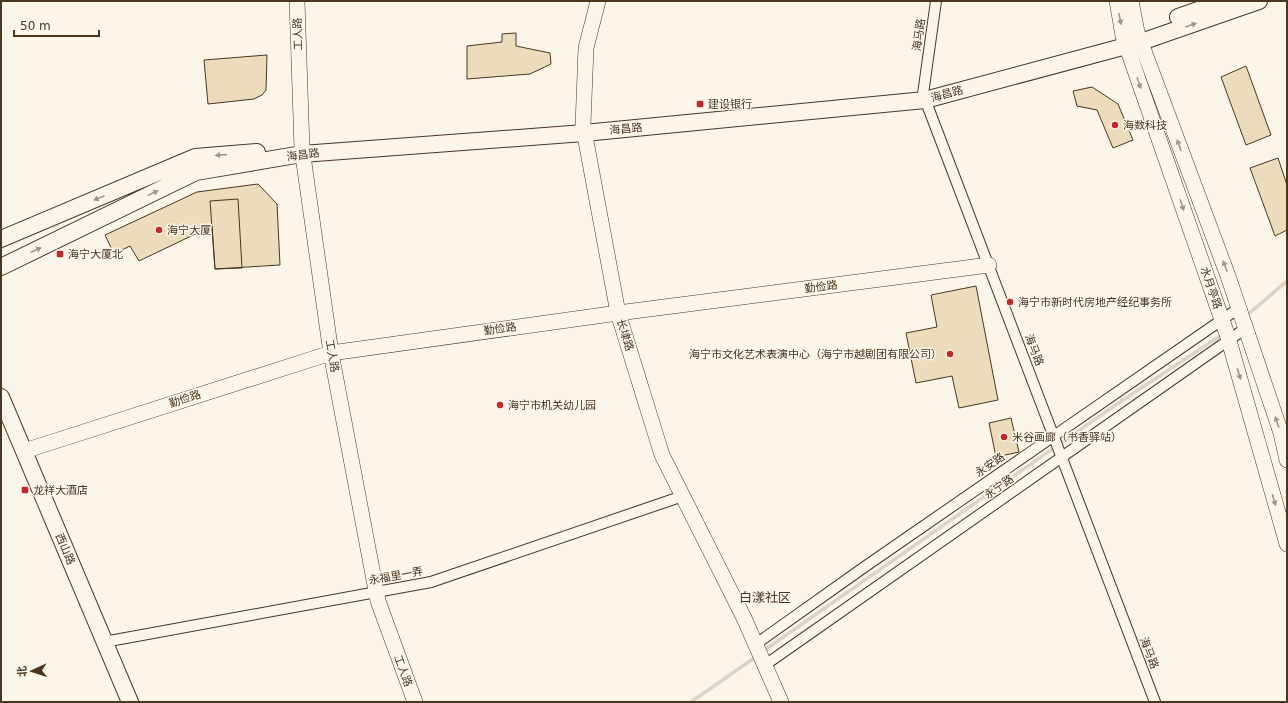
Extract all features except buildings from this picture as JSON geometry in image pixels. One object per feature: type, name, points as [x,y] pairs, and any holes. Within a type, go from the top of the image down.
[{"type":"main road","name":"海昌路","points":[[1132,39],[1224,1]]},
{"type":"main road","name":"海昌路","points":[[1,238],[196,157],[302,152],[583,129],[924,97],[1132,39],[1259,1]]},
{"type":"main road","name":"海昌路","points":[[1,267],[196,172],[302,152]]},
{"type":"main road","name":"西山路","points":[[1,397],[130,702]]},
{"type":"street","name":"工人路","points":[[298,1],[302,152],[331,352],[378,601],[415,702]]},
{"type":"street","name":"长埭路","points":[[598,1],[586,48],[583,129],[618,313],[662,455],[744,618],[764,664]]},
{"type":"street","name":"海马路","points":[[936,1],[924,97],[1155,702]]},
{"type":"street","points":[[1116,1],[1238,306],[1280,433],[1287,460]]},
{"type":"street","points":[[1131,1],[1132,39]]},
{"type":"street","name":"水月亭路","points":[[1132,39],[1229,338],[1287,544]]},
{"type":"street","name":"勤俭路","points":[[24,451],[331,352],[989,265]]},
{"type":"street","name":"永安路","points":[[756,646],[863,568],[1055,438],[1222,320],[1238,306]]},
{"type":"street","name":"永宁路","points":[[764,664],[1061,454],[1229,338],[1247,331]]},
{"type":"street","name":"永福里一弄","points":[[104,642],[431,582],[683,496]]},
{"type":"street","points":[[764,664],[781,702]]},
{"type":"waterway","points":[[1245,317],[1287,281]]},
{"type":"waterway","points":[[762,652],[1114,406],[1223,334]]},
{"type":"waterway","points":[[691,702],[757,656]]},
{"type":"place","name":"建设银行","points":[[700,104]]},
{"type":"place","name":"海数科技","points":[[1115,125]]},
{"type":"place","name":"海宁大厦","points":[[159,230]]},
{"type":"place","name":"海宁大厦北","points":[[60,254]]},
{"type":"place","name":"海宁市新时代房地产经纪事务所","points":[[1010,302]]},
{"type":"place","name":"海宁市文化艺术表演中心（海宁市越剧团有限公司）","points":[[950,354]]},
{"type":"place","name":"海宁市机关幼儿园","points":[[500,405]]},
{"type":"place","name":"米谷画廊（书香驿站）","points":[[1004,437]]},
{"type":"place","name":"龙祥大酒店","points":[[25,490]]},
{"type":"district","name":"白漾社区","points":[[765,597]]}]
